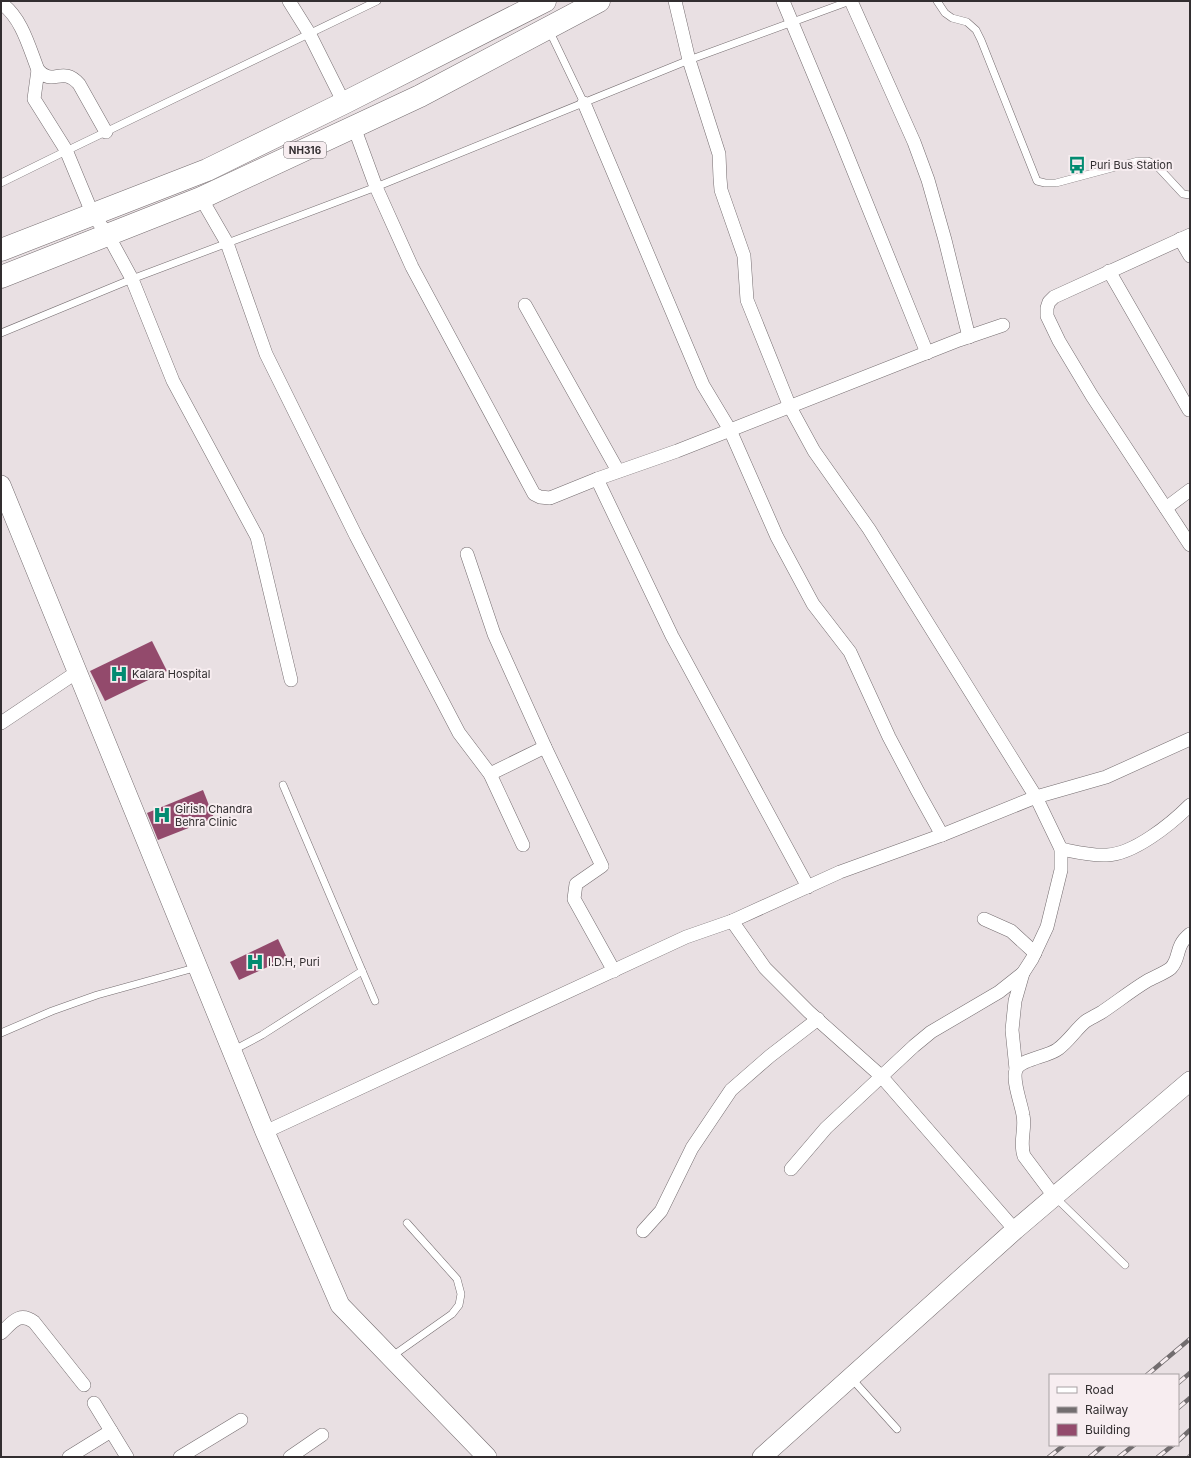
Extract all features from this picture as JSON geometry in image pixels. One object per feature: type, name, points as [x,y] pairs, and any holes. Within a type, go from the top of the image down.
[{"type":"highway","name":"NH316","points":[[1,250],[93,216],[207,170],[344,103],[545,1]]},
{"type":"highway","name":"NH316","points":[[1,277],[201,198],[420,96],[599,1]]},
{"type":"main road","points":[[1,485],[265,1132],[340,1306],[487,1457]]},
{"type":"main road","points":[[762,1457],[1014,1230],[1190,1081]]},
{"type":"street","points":[[289,1],[310,33],[344,103]]},
{"type":"street","points":[[675,1],[689,60],[719,154],[722,190],[744,256],[747,300],[790,407],[814,450],[870,529],[1036,797],[1061,849],[1061,870],[1047,927],[1035,953],[1023,973],[1015,1001],[1012,1030],[1016,1069],[1015,1077],[1024,1128],[1021,1148],[1024,1156],[1054,1196]]},
{"type":"street","points":[[783,1],[927,353]]},
{"type":"street","points":[[851,1],[914,142],[928,180],[945,240],[969,337]]},
{"type":"street","points":[[1,3],[13,14],[20,25],[38,70],[43,75],[48,77],[63,75],[74,79],[79,84],[106,132]]},
{"type":"street","points":[[38,70],[34,99],[66,150],[93,216],[108,235],[132,279],[173,381],[257,537],[291,680]]},
{"type":"street","points":[[584,103],[704,385],[730,430],[777,537],[813,604],[850,652],[889,737],[942,835]]},
{"type":"street","points":[[354,126],[376,187],[412,267],[534,494],[540,497],[550,498],[597,478],[677,450],[969,337],[1003,326]]},
{"type":"street","points":[[201,198],[227,244],[266,354],[356,536],[459,733],[490,774],[523,845]]},
{"type":"street","points":[[1190,256],[1185,237],[1054,297],[1049,302],[1047,308],[1047,316],[1059,341],[1089,390],[1190,545]]},
{"type":"street","points":[[1109,272],[1189,410]]},
{"type":"street","points":[[525,305],[618,471]]},
{"type":"street","points":[[597,478],[672,636],[808,886]]},
{"type":"street","points":[[1166,508],[1190,490]]},
{"type":"street","points":[[467,554],[494,634],[602,866],[576,884],[574,899],[614,971]]},
{"type":"street","points":[[1,723],[77,672]]},
{"type":"street","points":[[265,1132],[686,937],[732,922],[840,872],[942,835],[1036,797],[1106,776],[1190,739]]},
{"type":"street","points":[[490,774],[546,747]]},
{"type":"street","points":[[1061,849],[1095,855],[1109,855],[1122,852],[1152,837],[1175,820],[1190,805]]},
{"type":"street","points":[[984,919],[1011,931],[1035,953]]},
{"type":"street","points":[[732,922],[765,968],[818,1019],[881,1076],[1014,1230]]},
{"type":"street","points":[[1016,1069],[1021,1063],[1044,1056],[1057,1050],[1086,1021],[1100,1014],[1143,984],[1170,968],[1175,962],[1178,949],[1182,941],[1190,934]]},
{"type":"street","points":[[792,1169],[826,1128],[881,1076],[931,1032],[999,992],[1023,973]]},
{"type":"street","points":[[643,1231],[661,1211],[692,1148],[731,1090],[770,1056],[818,1019]]},
{"type":"street","points":[[1,1333],[15,1320],[22,1317],[28,1318],[34,1322],[84,1385]]},
{"type":"street","points":[[94,1403],[128,1457]]},
{"type":"street","points":[[180,1457],[241,1420]]},
{"type":"street","points":[[69,1457],[111,1431]]},
{"type":"street","points":[[294,1456],[322,1435]]},
{"type":"lane","points":[[1,184],[66,150],[377,1]]},
{"type":"lane","points":[[1,333],[132,279],[376,187],[689,60],[851,1]]},
{"type":"lane","points":[[937,1],[945,13],[952,18],[968,22],[976,30],[1037,181],[1056,183],[1138,161],[1148,161],[1157,166],[1183,194],[1190,195]]},
{"type":"lane","points":[[548,29],[584,103]]},
{"type":"lane","points":[[283,785],[375,1001]]},
{"type":"lane","points":[[1,1033],[97,994],[198,967]]},
{"type":"lane","points":[[232,1051],[262,1035],[362,971]]},
{"type":"lane","points":[[1054,1196],[1125,1265]]},
{"type":"lane","points":[[391,1358],[452,1314],[459,1306],[461,1294],[457,1279],[407,1224]]},
{"type":"lane","points":[[850,1377],[897,1429]]},
{"type":"building","points":[[152,641],[167,671],[105,701],[90,671]]},
{"type":"building","points":[[203,790],[214,818],[158,840],[147,813]]},
{"type":"building","points":[[278,939],[287,958],[239,980],[230,962]]},
{"type":"railway","points":[[1148,1374],[1190,1339]]},
{"type":"railway","points":[[1179,1382],[1190,1373]]},
{"type":"railway","points":[[1179,1407],[1190,1398]]},
{"type":"railway","points":[[1179,1440],[1190,1430]]},
{"type":"railway","points":[[1049,1457],[1063,1446]]},
{"type":"railway","points":[[1090,1457],[1103,1446]]},
{"type":"railway","points":[[1119,1457],[1133,1446]]},
{"type":"railway","points":[[1158,1457],[1172,1446]]},
{"type":"place","name":"Puri Bus Station","points":[[1077,165]]},
{"type":"place","name":"Kalara Hospital","points":[[119,674]]},
{"type":"place","name":"Girish Chandra Behra Clinic","points":[[162,815]]},
{"type":"place","name":"I.D.H, Puri","points":[[255,962]]}]
